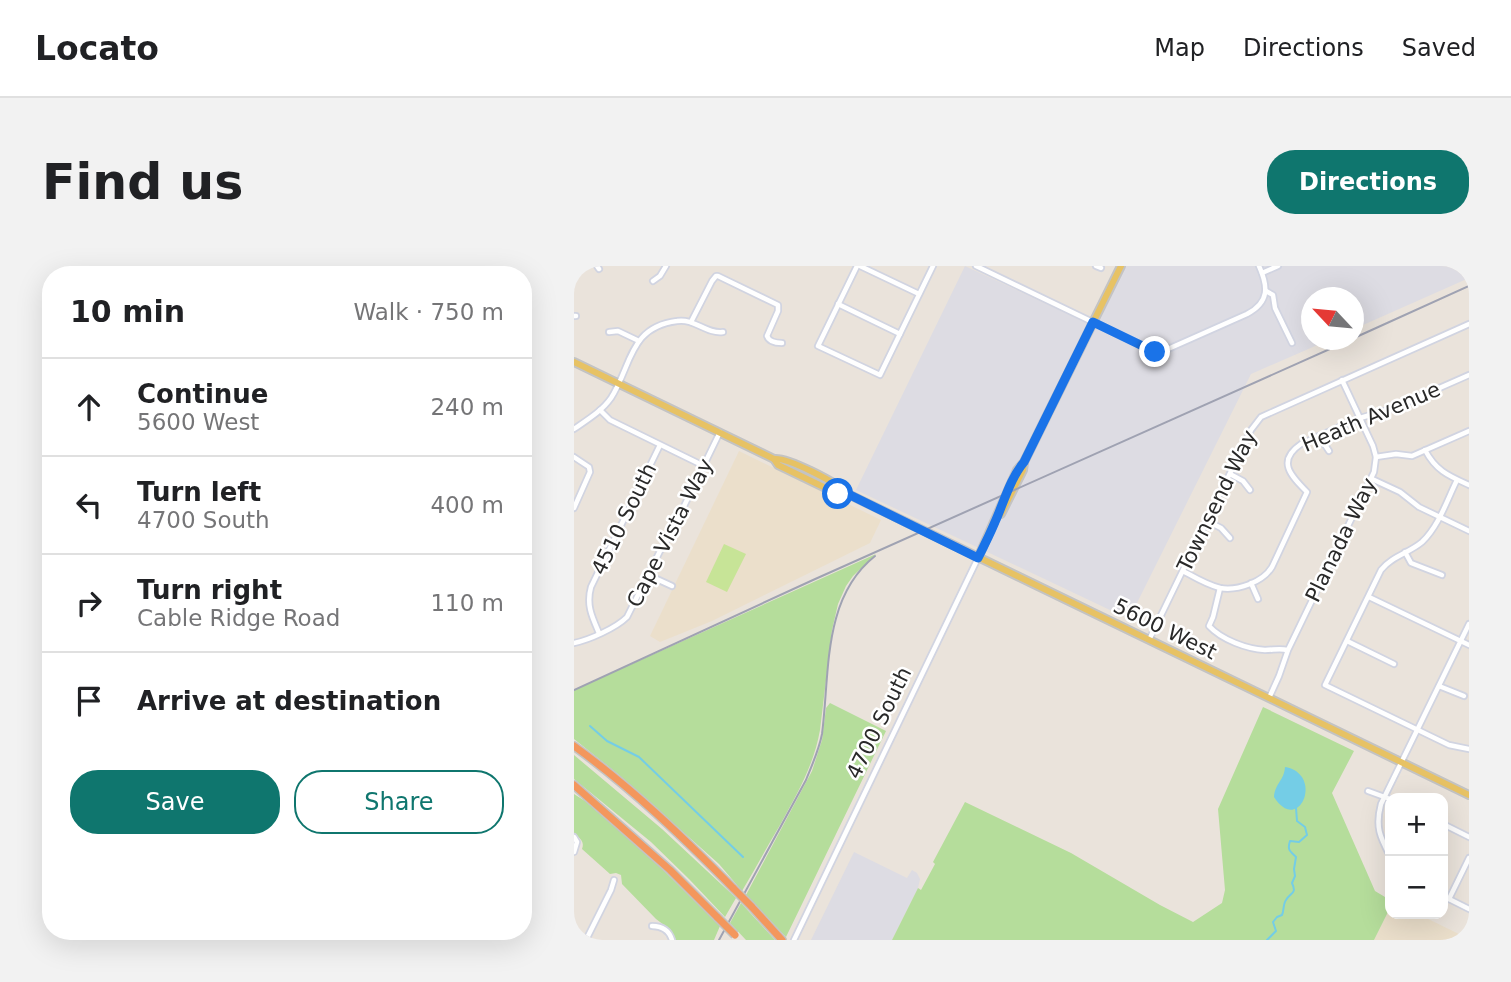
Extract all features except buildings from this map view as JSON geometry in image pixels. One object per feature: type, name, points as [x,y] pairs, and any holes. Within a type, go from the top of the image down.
[{"type":"highway","points":[[574,746],[688,841],[780,938]]},
{"type":"highway","points":[[574,785],[670,870],[738,937]]},
{"type":"main road","name":"4700 South","points":[[978,558],[1121,266]]},
{"type":"main road","name":"5600 West","points":[[574,362],[774,459],[778,465],[808,480],[838,494],[846,493],[1469,795]]},
{"type":"street","points":[[653,281],[666,266]]},
{"type":"street","points":[[919,294],[858,266],[818,346],[880,376],[933,266]]},
{"type":"street","points":[[976,266],[1158,353],[1253,311],[1262,302],[1266,291],[1259,266]]},
{"type":"street","points":[[1262,273],[1278,266]]},
{"type":"street","points":[[691,322],[712,281],[716,276],[722,277],[778,305],[767,336],[773,342],[782,343]]},
{"type":"street","points":[[1266,291],[1273,295],[1275,308],[1292,343]]},
{"type":"street","points":[[838,304],[900,334]]},
{"type":"street","points":[[574,429],[610,400],[646,332],[676,321],[691,322],[714,332],[723,332]]},
{"type":"street","name":"Townsend Way","points":[[1149,640],[1251,430],[1261,417],[1469,324]]},
{"type":"street","points":[[609,332],[618,331],[639,341]]},
{"type":"street","name":"Heath Avenue","points":[[1251,583],[1264,577],[1269,571],[1307,492],[1290,473],[1290,454],[1301,444],[1319,436],[1360,418],[1394,408],[1469,375]]},
{"type":"street","name":"Planada Way","points":[[1269,698],[1288,650],[1372,479],[1376,457],[1373,446],[1342,380]]},
{"type":"street","points":[[600,410],[611,421],[704,466]]},
{"type":"street","points":[[1376,457],[1396,454],[1412,456],[1469,430]]},
{"type":"street","name":"Cape Vista Way","points":[[574,643],[619,624],[627,617],[720,432]]},
{"type":"street","points":[[1319,436],[1329,451]]},
{"type":"street","name":"4510 South","points":[[600,633],[590,611],[591,587],[660,444]]},
{"type":"street","points":[[1425,450],[1440,470],[1469,485]]},
{"type":"street","points":[[574,457],[590,469],[589,477],[574,508]]},
{"type":"street","points":[[1230,474],[1243,481],[1250,490]]},
{"type":"street","points":[[1372,479],[1400,492],[1419,507],[1469,531]]},
{"type":"street","points":[[1457,480],[1439,517],[1423,540],[1385,565],[1325,685],[1449,745],[1469,750]]},
{"type":"street","points":[[1207,521],[1221,528],[1230,538]]},
{"type":"street","points":[[1405,552],[1411,563],[1442,575]]},
{"type":"street","name":"4700 South","points":[[794,940],[978,558]]},
{"type":"street","points":[[1183,571],[1220,588],[1251,583],[1258,599]]},
{"type":"street","points":[[648,575],[672,586]]},
{"type":"street","points":[[1220,588],[1209,626],[1214,632],[1255,649],[1288,650]]},
{"type":"street","points":[[1368,597],[1469,645]]},
{"type":"street","points":[[1389,793],[1401,762],[1469,624]]},
{"type":"street","points":[[1347,641],[1394,664]]},
{"type":"street","points":[[1439,686],[1464,696]]},
{"type":"street","points":[[1368,791],[1385,797]]},
{"type":"street","points":[[1385,802],[1377,816],[1377,825],[1385,846]]},
{"type":"street","points":[[1448,826],[1469,837]]},
{"type":"street","points":[[574,837],[577,844],[574,852]]},
{"type":"street","points":[[1448,895],[1469,858]]},
{"type":"street","points":[[586,940],[614,880]]},
{"type":"street","points":[[1448,899],[1469,909]]},
{"type":"street","points":[[652,926],[664,929],[672,940]]},
{"type":"shaded area","points":[[965,266],[1095,327],[1126,266],[1469,266],[1469,278],[1364,325],[1364,287],[1301,287],[1301,350],[1306,350],[1251,374],[1129,619],[856,490]]},
{"type":"shaded area","points":[[739,451],[881,520],[870,543],[712,621],[660,642],[650,636]]},
{"type":"shaded area","points":[[854,852],[907,878],[912,870],[920,879],[918,888],[892,940],[811,940]]},
{"type":"shaded area","points":[[1385,918],[1428,919],[1465,937],[1464,940],[1374,940]]},
{"type":"green space","points":[[724,544],[746,554],[727,592],[706,582]]},
{"type":"green space","points":[[876,554],[853,576],[838,604],[814,755],[793,802],[742,891],[719,864],[618,774],[574,739],[574,690]]},
{"type":"green space","points":[[830,703],[886,731],[786,937],[746,895],[812,771],[822,740],[826,708]]},
{"type":"green space","points":[[1263,707],[1354,751],[1332,793],[1375,891],[1385,897],[1385,918],[1374,940],[892,940],[918,888],[921,890],[935,864],[933,862],[965,802],[1071,853],[1193,922],[1222,903],[1225,890],[1218,809]]},
{"type":"green space","points":[[574,755],[662,829],[736,898],[725,917],[651,842],[574,779]]},
{"type":"green space","points":[[574,794],[653,860],[720,926],[714,940],[676,940],[672,932],[622,884],[621,875],[610,874],[582,849],[580,838],[574,833]]},
{"type":"green space","points":[[741,903],[775,940],[746,940],[730,923]]},
{"type":"water","points":[[1285,767],[1297,772],[1304,780],[1306,790],[1304,799],[1292,810],[1283,807],[1274,797]]},
{"type":"waterway","points":[[590,726],[607,741],[639,757],[743,857]]},
{"type":"waterway","points":[[1267,940],[1276,931],[1273,922],[1282,915],[1285,902],[1294,891],[1292,883],[1296,857],[1290,850],[1290,841],[1299,842],[1307,835],[1305,827],[1297,821],[1296,808]]},
{"type":"railway","points":[[1364,333],[1469,286]]},
{"type":"railway","points":[[574,690],[1328,350]]},
{"type":"railway","points":[[719,940],[811,769],[822,734],[828,662],[837,615],[845,593],[858,573],[875,556]]},
{"type":"route","points":[[838,494],[846,493],[978,558],[1017,470],[1024,462],[1093,322],[1155,352]]}]
